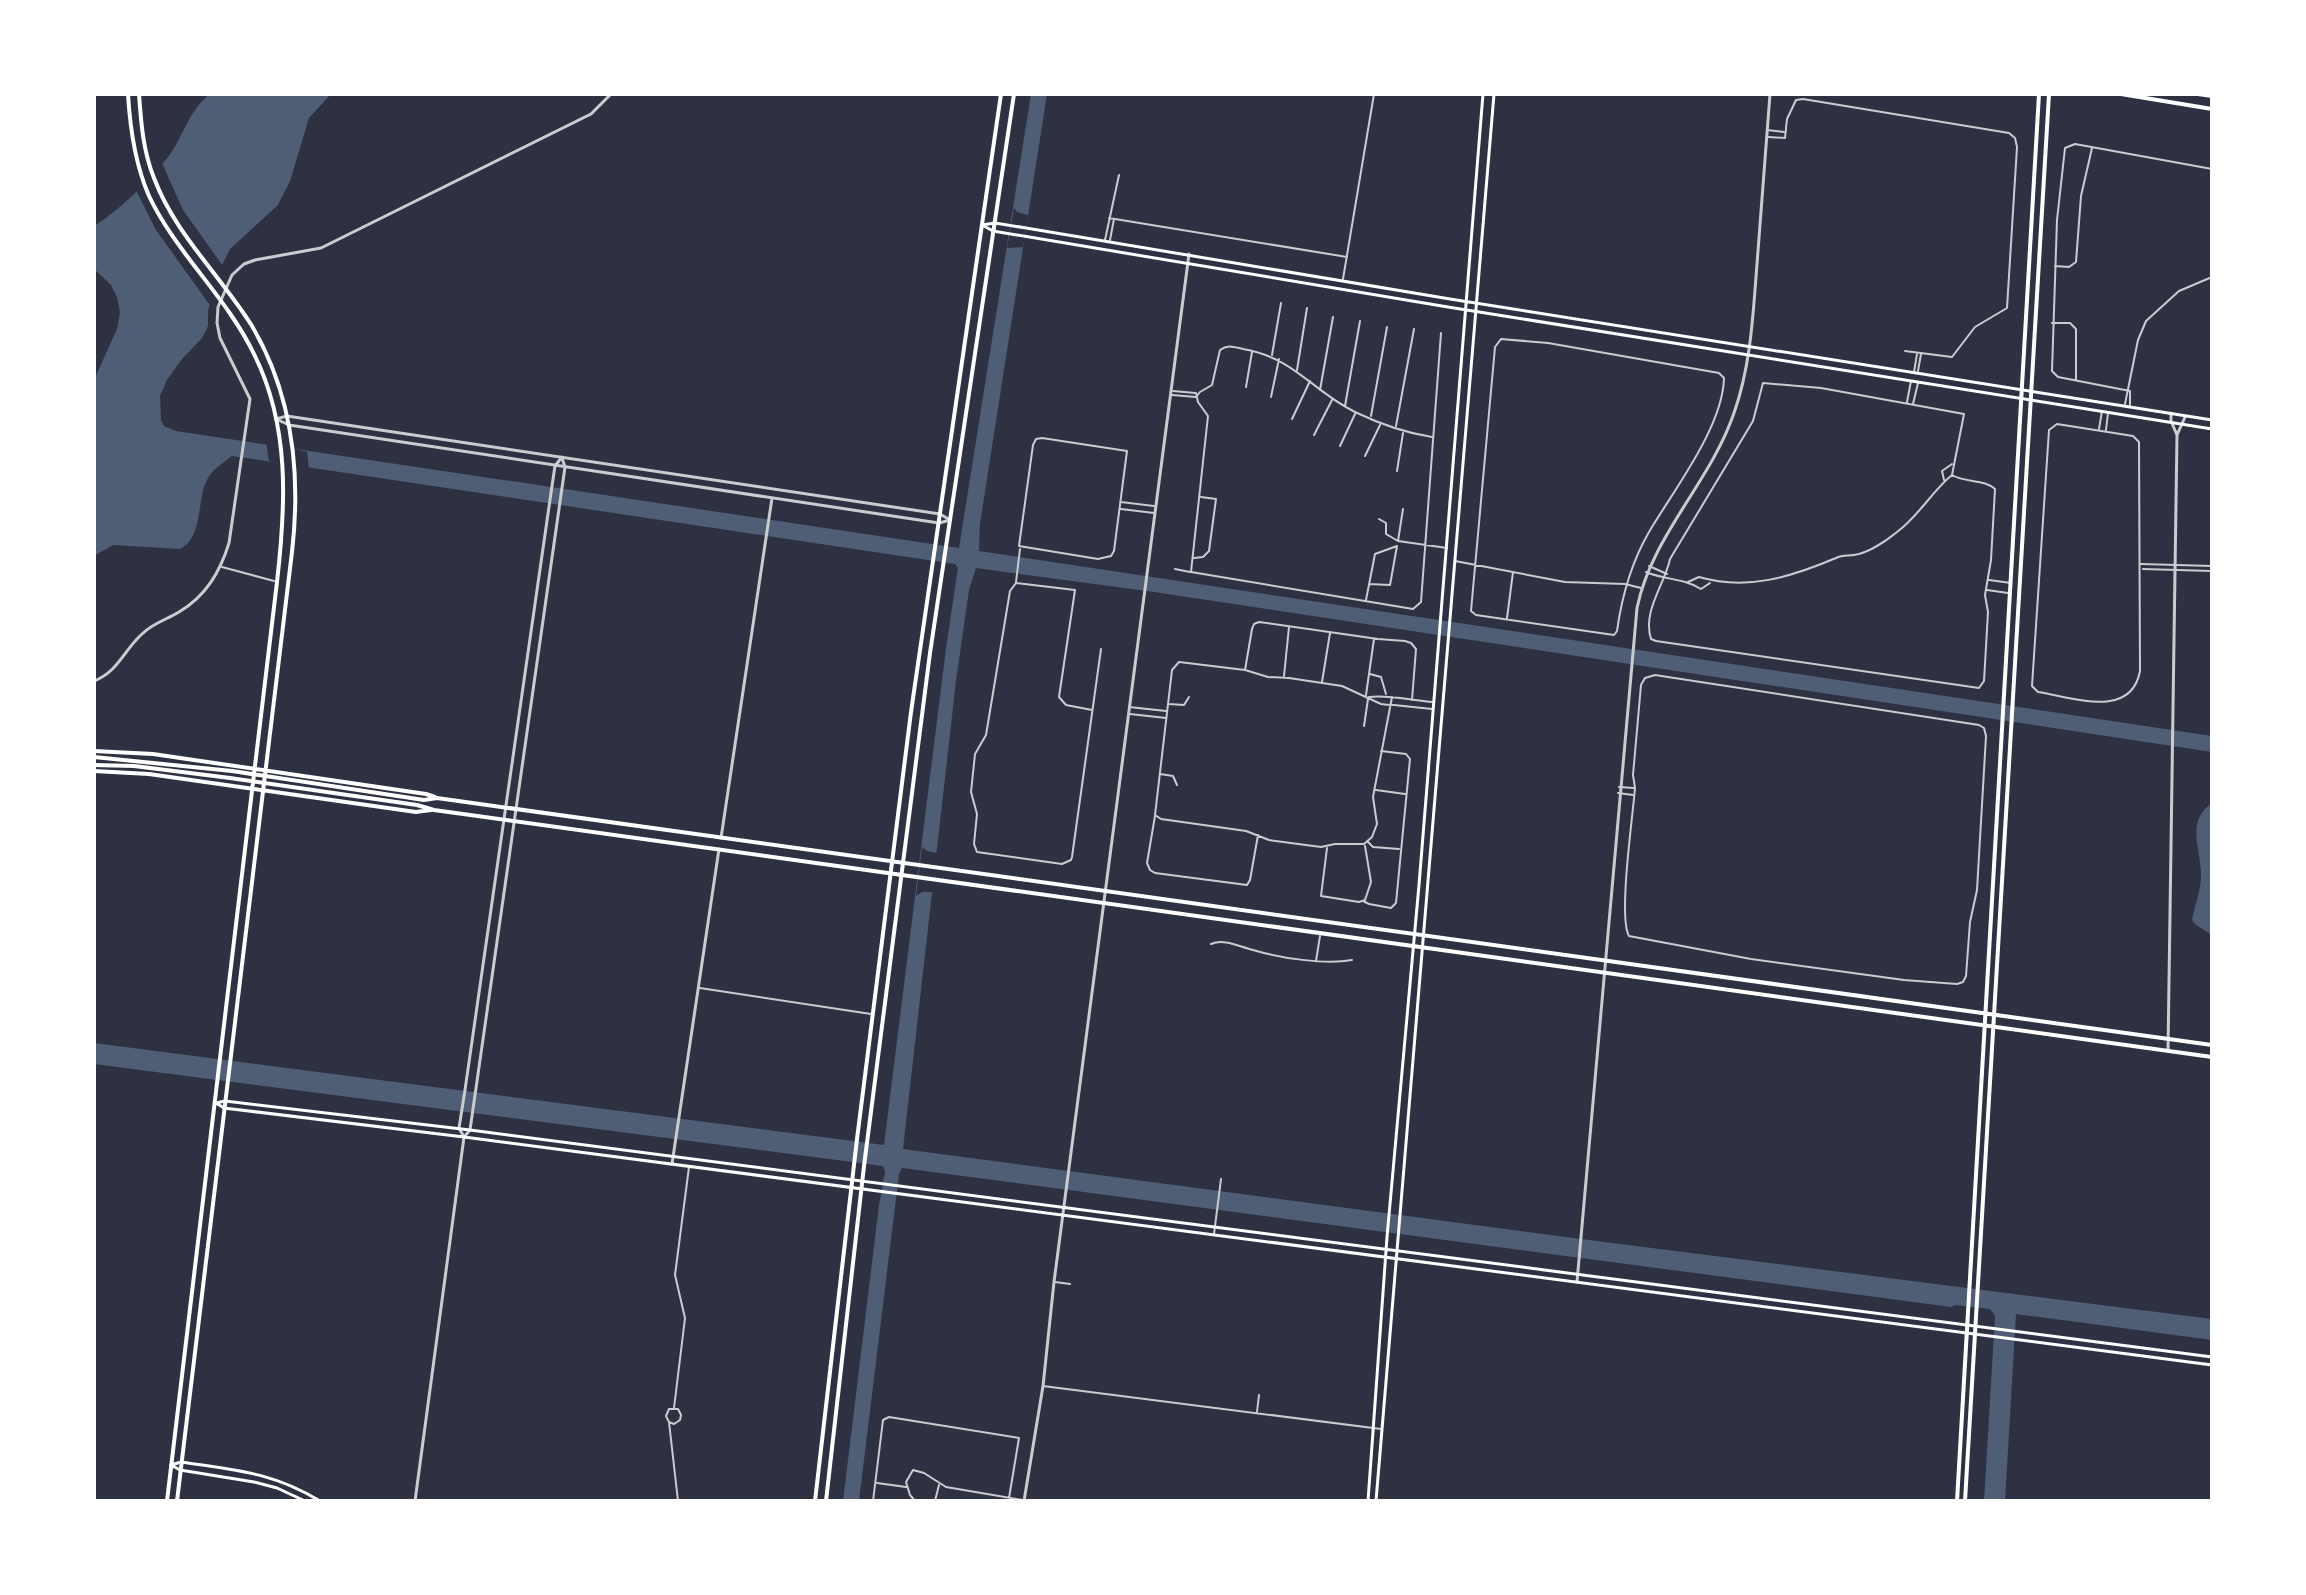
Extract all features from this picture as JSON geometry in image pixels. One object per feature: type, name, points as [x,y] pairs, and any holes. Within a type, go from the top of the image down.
[{"type":"main road","points":[[128,94],[136,154],[148,193],[162,220],[232,315],[255,354],[276,419],[283,464],[284,516],[277,582],[167,1501]]},
{"type":"main road","points":[[139,94],[144,143],[154,178],[168,208],[257,337],[287,416],[294,465],[294,530],[177,1501]]},
{"type":"main road","points":[[815,1501],[890,874],[1001,94]]},
{"type":"main road","points":[[826,1501],[867,1141],[922,714],[1014,94]]},
{"type":"main road","points":[[1368,1501],[1387,1237],[1483,94]]},
{"type":"main road","points":[[1376,1501],[1494,94]]},
{"type":"main road","points":[[1957,1501],[2039,94]]},
{"type":"main road","points":[[1965,1501],[2049,94]]},
{"type":"main road","points":[[2121,94],[2212,109]]},
{"type":"main road","points":[[2198,94],[2212,96]]},
{"type":"main road","points":[[982,225],[995,223],[2212,420]]},
{"type":"main road","points":[[982,225],[1010,234],[1476,312],[2212,429]]},
{"type":"main road","points":[[94,751],[153,754],[254,768],[515,810],[2212,1045]]},
{"type":"main road","points":[[94,757],[158,762],[424,800],[437,798]]},
{"type":"main road","points":[[94,765],[134,766],[326,791],[504,820],[2212,1057]]},
{"type":"main road","points":[[94,771],[149,774],[416,812],[434,810]]},
{"type":"main road","points":[[216,1103],[225,1101],[459,1128],[2212,1357]]},
{"type":"main road","points":[[216,1103],[224,1108],[2212,1365]]},
{"type":"main road","points":[[171,1465],[181,1462],[275,1478],[320,1501]]},
{"type":"main road","points":[[171,1465],[180,1470],[265,1485],[305,1501]]},
{"type":"street","points":[[94,681],[105,677],[120,663],[138,637],[153,624],[178,614],[198,599],[221,566],[229,543],[250,399],[220,338],[217,323],[218,307],[227,283],[237,269],[255,260],[321,248],[591,114],[611,94]]},
{"type":"street","points":[[1343,280],[1374,94]]},
{"type":"street","points":[[1577,1282],[1618,793],[1641,588],[1649,566],[1729,428],[1744,382],[1750,346],[1770,94]]},
{"type":"street","points":[[1767,137],[1785,138],[1792,105],[1796,100],[1803,99],[2009,133],[2015,138],[2015,214],[2007,308],[1975,327],[1955,356],[1905,351]]},
{"type":"street","points":[[1767,130],[1786,132]]},
{"type":"street","points":[[2130,391],[2058,377],[2052,371],[2054,266],[2064,150],[2072,144],[2212,169]]},
{"type":"street","points":[[2054,266],[2069,267],[2076,262],[2081,196],[2092,147]]},
{"type":"street","points":[[1107,241],[1119,175]]},
{"type":"street","points":[[1110,216],[1347,257]]},
{"type":"street","points":[[1107,241],[1114,219]]},
{"type":"street","points":[[915,1501],[907,1488],[907,1477],[913,1470],[924,1473],[939,1484],[1024,1501],[1043,1386],[1189,254]]},
{"type":"street","points":[[2127,406],[2136,352],[2146,321],[2179,291],[2212,277]]},
{"type":"street","points":[[1271,356],[1281,303]]},
{"type":"street","points":[[1297,370],[1307,308]]},
{"type":"street","points":[[1320,390],[1333,317]]},
{"type":"street","points":[[1345,406],[1360,321]]},
{"type":"street","points":[[2052,323],[2070,323],[2076,329],[2076,380]]},
{"type":"street","points":[[1370,419],[1387,327]]},
{"type":"street","points":[[1396,428],[1414,329]]},
{"type":"street","points":[[1175,569],[1410,609],[1418,606],[1421,602],[1441,333]]},
{"type":"street","points":[[1498,341],[1548,343],[1721,374],[1724,385],[1714,421],[1648,534],[1625,584],[1614,635],[1476,615],[1471,611],[1474,564],[1498,341]]},
{"type":"street","points":[[1170,393],[1197,394],[1214,383],[1222,348],[1253,350],[1279,359],[1332,399],[1370,419],[1433,437]]},
{"type":"street","points":[[1246,387],[1253,350]]},
{"type":"street","points":[[1916,372],[1919,353]]},
{"type":"street","points":[[1271,397],[1279,359]]},
{"type":"street","points":[[1907,403],[1911,380]]},
{"type":"street","points":[[1292,419],[1310,381]]},
{"type":"street","points":[[1912,405],[1918,381]]},
{"type":"street","points":[[1763,383],[1821,388],[1964,414],[1952,475],[1966,482],[1988,484],[1995,489],[1985,590],[1988,612],[1984,681],[1981,687],[1973,690],[1653,640],[1649,632],[1655,595],[1667,573],[1670,559],[1753,421],[1763,383]]},
{"type":"street","points":[[1191,572],[1208,416],[1197,394]]},
{"type":"street","points":[[1314,435],[1332,399]]},
{"type":"street","points":[[2099,430],[2102,410]]},
{"type":"street","points":[[2106,431],[2108,411]]},
{"type":"street","points":[[1340,446],[1356,412]]},
{"type":"street","points":[[2170,1051],[2177,435],[2171,413]]},
{"type":"street","points":[[276,419],[287,416],[562,457],[940,514],[950,520]]},
{"type":"street","points":[[2177,435],[2186,416]]},
{"type":"street","points":[[276,419],[289,425],[555,466],[939,523],[950,520]]},
{"type":"street","points":[[1365,456],[1381,423]]},
{"type":"street","points":[[2057,424],[2099,430],[2133,436],[2139,442],[2142,569],[2140,671],[2131,693],[2121,700],[2108,703],[2035,691],[2032,686],[2049,430],[2057,424]]},
{"type":"street","points":[[1397,471],[1404,431]]},
{"type":"street","points":[[1020,548],[1107,558],[1114,551],[1127,451],[1036,439],[1033,445],[1018,541],[1016,583],[1010,591],[996,691],[986,735],[975,754],[971,792],[977,814],[975,851],[1062,864],[1071,860],[1101,649]]},
{"type":"street","points":[[464,1137],[459,1128],[505,808],[555,466],[562,457]]},
{"type":"street","points":[[415,1501],[464,1137],[470,1130],[565,467],[562,457]]},
{"type":"street","points":[[1944,480],[1942,471],[1953,464]]},
{"type":"street","points":[[1688,582],[1699,577],[1711,582],[1759,583],[1811,570],[1837,557],[1863,552],[1908,523],[1944,480],[1952,475]]},
{"type":"street","points":[[1193,558],[1203,557],[1209,551],[1216,499],[1200,496]]},
{"type":"street","points":[[721,838],[772,498]]},
{"type":"street","points":[[1121,502],[1155,506]]},
{"type":"street","points":[[1120,509],[1155,513]]},
{"type":"street","points":[[1369,584],[1390,585],[1403,509]]},
{"type":"street","points":[[1379,519],[1386,523],[1386,534],[1398,544]]},
{"type":"street","points":[[1389,549],[1391,537]]},
{"type":"street","points":[[1365,602],[1375,554],[1398,544],[1447,548]]},
{"type":"street","points":[[1454,561],[1565,582],[1625,584],[1641,588]]},
{"type":"street","points":[[2141,564],[2212,571]]},
{"type":"street","points":[[221,566],[277,582]]},
{"type":"street","points":[[1649,566],[1667,573],[1669,578]]},
{"type":"street","points":[[2142,569],[2212,566]]},
{"type":"street","points":[[1507,620],[1514,571]]},
{"type":"street","points":[[1646,572],[1664,580],[1669,578],[1688,582],[1701,589],[1711,582]]},
{"type":"street","points":[[1987,580],[2012,583]]},
{"type":"street","points":[[1016,583],[1075,590],[1059,697],[1066,705],[1092,710]]},
{"type":"street","points":[[1985,590],[2011,593]]},
{"type":"street","points":[[1245,670],[1254,624],[1262,622],[1405,641],[1414,646],[1416,654],[1412,700]]},
{"type":"street","points":[[1284,677],[1289,626]]},
{"type":"street","points":[[1322,683],[1330,632]]},
{"type":"street","points":[[1364,726],[1374,639]]},
{"type":"street","points":[[1258,835],[1247,885],[1150,870],[1147,863],[1172,670],[1176,664],[1245,670],[1264,677],[1322,683],[1349,688],[1377,703],[1433,709]]},
{"type":"street","points":[[1369,673],[1381,677],[1387,696]]},
{"type":"street","points":[[1651,675],[1982,726],[1986,736],[1977,890],[1970,922],[1965,979],[1957,984],[1904,980],[1751,959],[1629,936],[1626,929],[1626,881],[1635,795],[1633,775],[1641,685],[1651,675]]},
{"type":"street","points":[[1367,696],[1433,702]]},
{"type":"street","points":[[1168,704],[1184,705],[1189,697]]},
{"type":"street","points":[[1363,901],[1370,891],[1366,842],[1377,824],[1373,802],[1392,697]]},
{"type":"street","points":[[1129,707],[1167,712]]},
{"type":"street","points":[[1128,713],[1166,718]]},
{"type":"street","points":[[1327,847],[1321,896],[1394,907],[1410,756],[1381,751]]},
{"type":"street","points":[[1159,774],[1173,776],[1177,785]]},
{"type":"street","points":[[1619,787],[1635,788]]},
{"type":"street","points":[[1375,789],[1406,794]]},
{"type":"street","points":[[1618,793],[1635,795]]},
{"type":"street","points":[[1155,815],[1161,819],[1246,831],[1269,840],[1327,847],[1366,842],[1373,847],[1400,850]]},
{"type":"street","points":[[672,1164],[719,849]]},
{"type":"street","points":[[1316,961],[1320,935]]},
{"type":"street","points":[[1211,944],[1226,943],[1316,961],[1352,960]]},
{"type":"street","points":[[698,987],[872,1014]]},
{"type":"street","points":[[678,1501],[666,1414],[674,1408],[685,1318],[675,1275],[689,1166]]},
{"type":"street","points":[[1214,1235],[1221,1179]]},
{"type":"street","points":[[1054,1282],[1070,1284]]},
{"type":"street","points":[[1043,1386],[1382,1429]]},
{"type":"street","points":[[1256,1413],[1259,1395]]},
{"type":"street","points":[[669,1422],[676,1423],[681,1418],[680,1411],[674,1408]]},
{"type":"street","points":[[873,1501],[883,1420],[889,1417],[1019,1438],[1009,1498]]},
{"type":"street","points":[[875,1482],[907,1488]]},
{"type":"street","points":[[935,1501],[939,1484]]},
{"type":"street","points":[[908,1501],[910,1495]]},
{"type":"water","points":[[210,94],[331,94],[309,118],[290,181],[278,205],[230,249],[208,310],[208,326],[202,338],[167,380],[160,396],[161,420],[164,426],[176,431],[959,548],[1031,94],[1047,94],[980,524],[979,551],[2212,736],[2212,752],[1154,592],[976,568],[969,590],[956,681],[903,1149],[2212,1319],[2212,1340],[2016,1314],[2005,1501],[1984,1501],[1995,1316],[1990,1309],[1951,1307],[902,1168],[859,1501],[843,1501],[885,1172],[883,1166],[94,1064],[94,1043],[884,1145],[958,568],[955,564],[232,456],[208,478],[193,536],[180,549],[113,545],[94,556],[94,380],[117,329],[120,312],[111,285],[94,269],[94,226],[124,203],[160,166],[196,108]]},
{"type":"water","points":[[2212,803],[2212,935],[2192,920],[2201,881],[2197,827],[2204,810]]},
{"type":"pier","points":[[160,159],[183,210],[225,269],[212,308],[156,230],[134,186]]},
{"type":"pier","points":[[1014,208],[1028,215],[1023,247],[1007,248]]},
{"type":"pier","points":[[266,441],[307,452],[309,470],[269,461]]},
{"type":"pier","points":[[922,847],[938,853],[933,892],[922,892],[916,896]]}]
